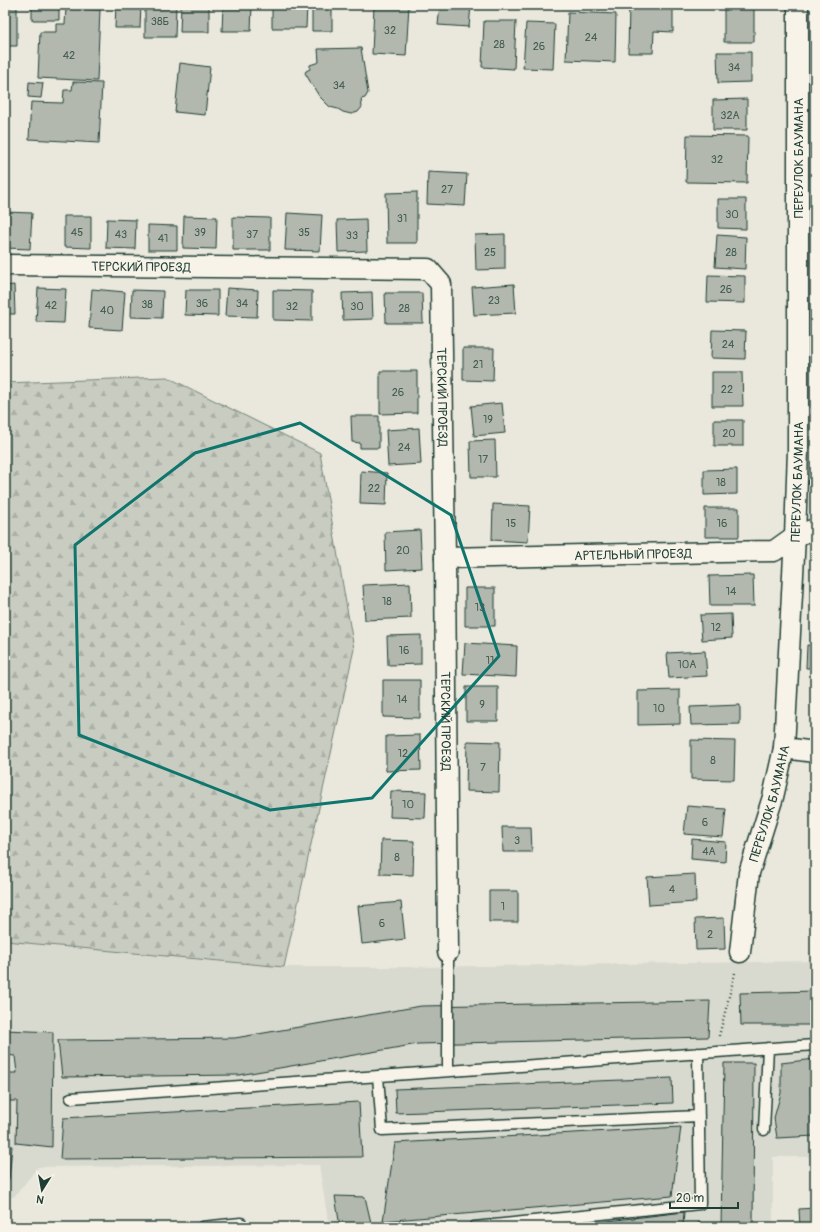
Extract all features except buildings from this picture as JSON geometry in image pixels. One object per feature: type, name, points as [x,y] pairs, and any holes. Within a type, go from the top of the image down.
[{"type":"street","name":"ПЕРЕУЛОК БАУМАНА","points":[[740,952],[749,873],[773,797],[784,748],[798,450],[798,5]]},
{"type":"street","name":"ТЕРСКИЙ ПРОЕЗД","points":[[5,265],[428,269],[442,284],[448,952]]},
{"type":"street","name":"АРТЕЛЬНЫЙ ПРОЕЗД","points":[[445,558],[774,551],[795,536],[815,529]]},
{"type":"street","points":[[784,748],[815,752]]},
{"type":"lane","points":[[448,952],[448,1071]]},
{"type":"lane","points":[[71,1098],[815,1045]]},
{"type":"lane","points":[[764,1130],[768,1048]]},
{"type":"lane","points":[[474,1227],[700,1204],[698,1054]]},
{"type":"lane","points":[[378,1076],[382,1130],[699,1116]]},
{"type":"lane","points":[[202,1227],[241,1223]]},
{"type":"path","points":[[716,1052],[740,952]]},
{"type":"highlighted area","points":[[300,423],[451,515],[499,656],[372,798],[270,810],[79,735],[75,545],[195,453]]},
{"type":"shaded area","points":[[5,941],[284,967],[414,967],[815,961],[815,1157],[773,1157],[773,1227],[329,1227],[319,1165],[38,1167],[14,1197],[5,1196]]},
{"type":"green space","points":[[167,377],[320,453],[354,649],[284,967],[5,941],[5,383]]}]
